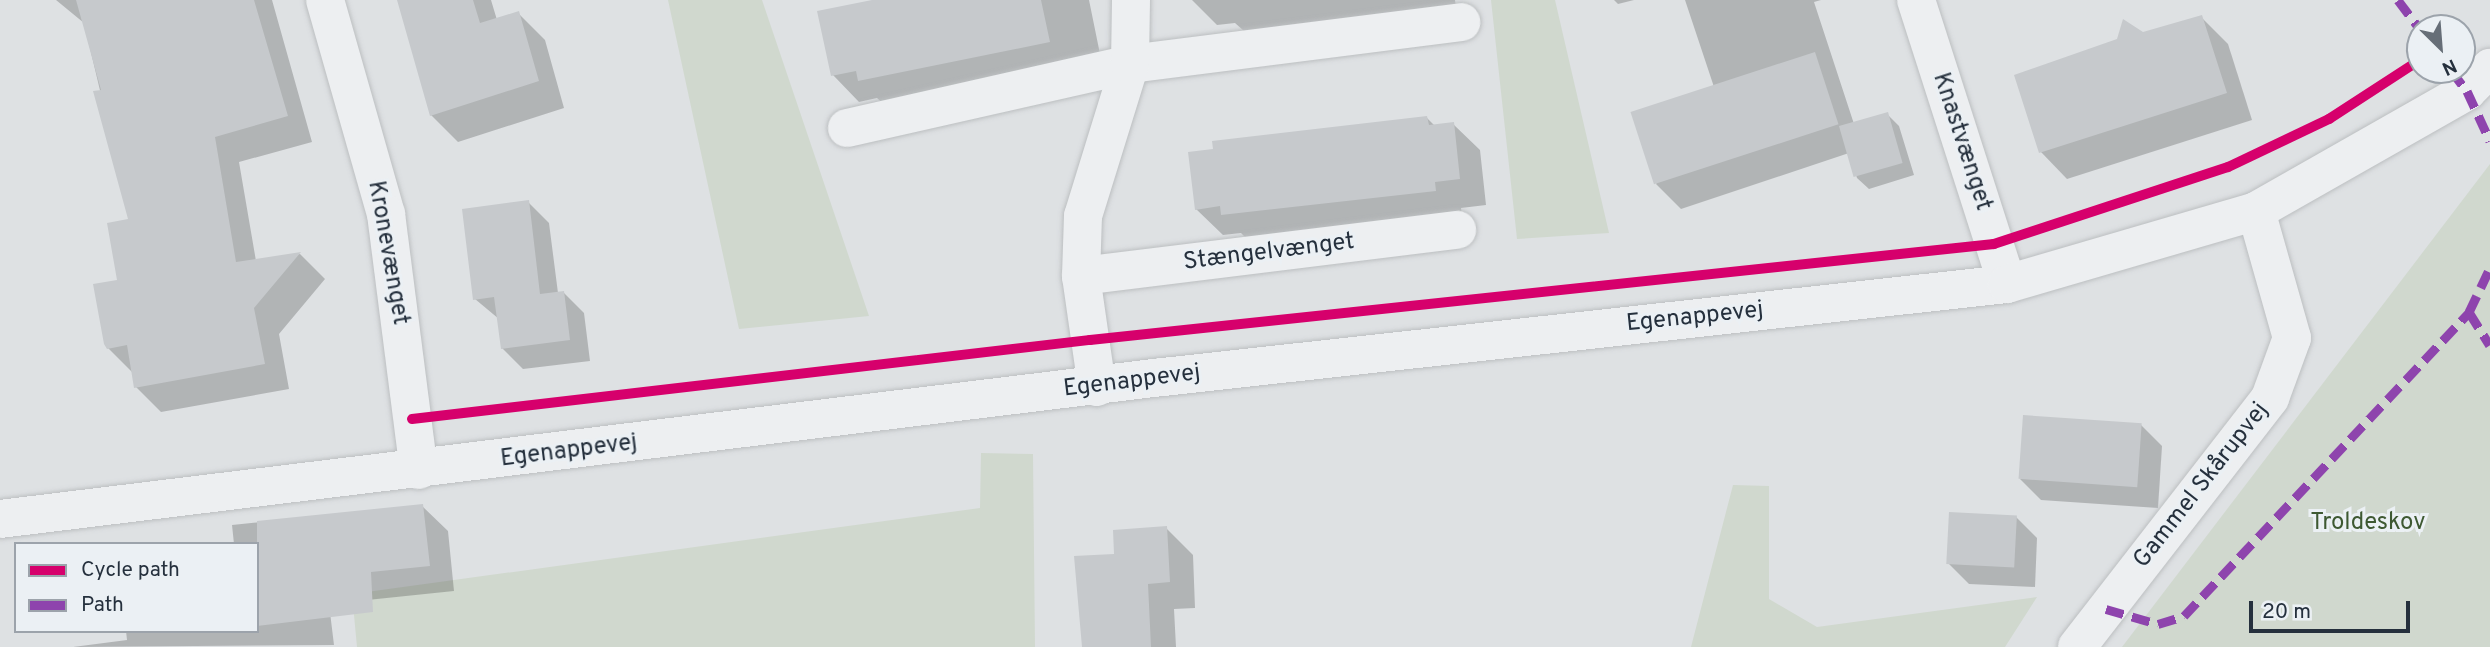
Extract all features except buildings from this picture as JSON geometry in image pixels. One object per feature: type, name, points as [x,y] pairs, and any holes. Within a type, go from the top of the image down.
[{"type":"street","name":"Kronevænget","points":[[325,0],[386,214],[419,470]]},
{"type":"street","points":[[1097,387],[1081,276],[1083,216],[1130,64],[1131,0]]},
{"type":"street","name":"Knastvænget","points":[[1916,0],[2007,284]]},
{"type":"street","points":[[847,128],[1130,64],[1461,22]]},
{"type":"street","points":[[2256,211],[2467,91],[2490,68]]},
{"type":"street","name":"Egenappevej","points":[[0,519],[1097,387],[2007,284],[2256,211]]},
{"type":"street","name":"Gammel Skårupvej","points":[[2077,647],[2270,398],[2292,338],[2256,211]]},
{"type":"street","name":"Stængelvænget","points":[[1081,276],[1457,230]]},
{"type":"green space","points":[[668,0],[762,0],[869,316],[739,329]]},
{"type":"green space","points":[[1491,0],[1555,0],[1609,233],[1517,239]]},
{"type":"green space","name":"Troldeskov","points":[[2490,164],[2490,647],[2122,647]]},
{"type":"green space","points":[[981,453],[1033,454],[1035,647],[357,647],[352,594],[980,508]]},
{"type":"green space","points":[[1733,485],[1769,486],[1769,599],[1817,627],[2037,597],[2005,647],[1691,647]]},
{"type":"marked path","points":[[2398,0],[2409,14]]},
{"type":"marked path","points":[[2462,84],[2490,141]]},
{"type":"marked path","points":[[2106,609],[2158,624],[2184,616],[2469,312],[2490,268]]},
{"type":"marked path","points":[[2469,312],[2490,345]]},
{"type":"cycle path","points":[[412,419],[1090,340],[1994,244],[2228,167],[2329,119],[2406,69]]}]
